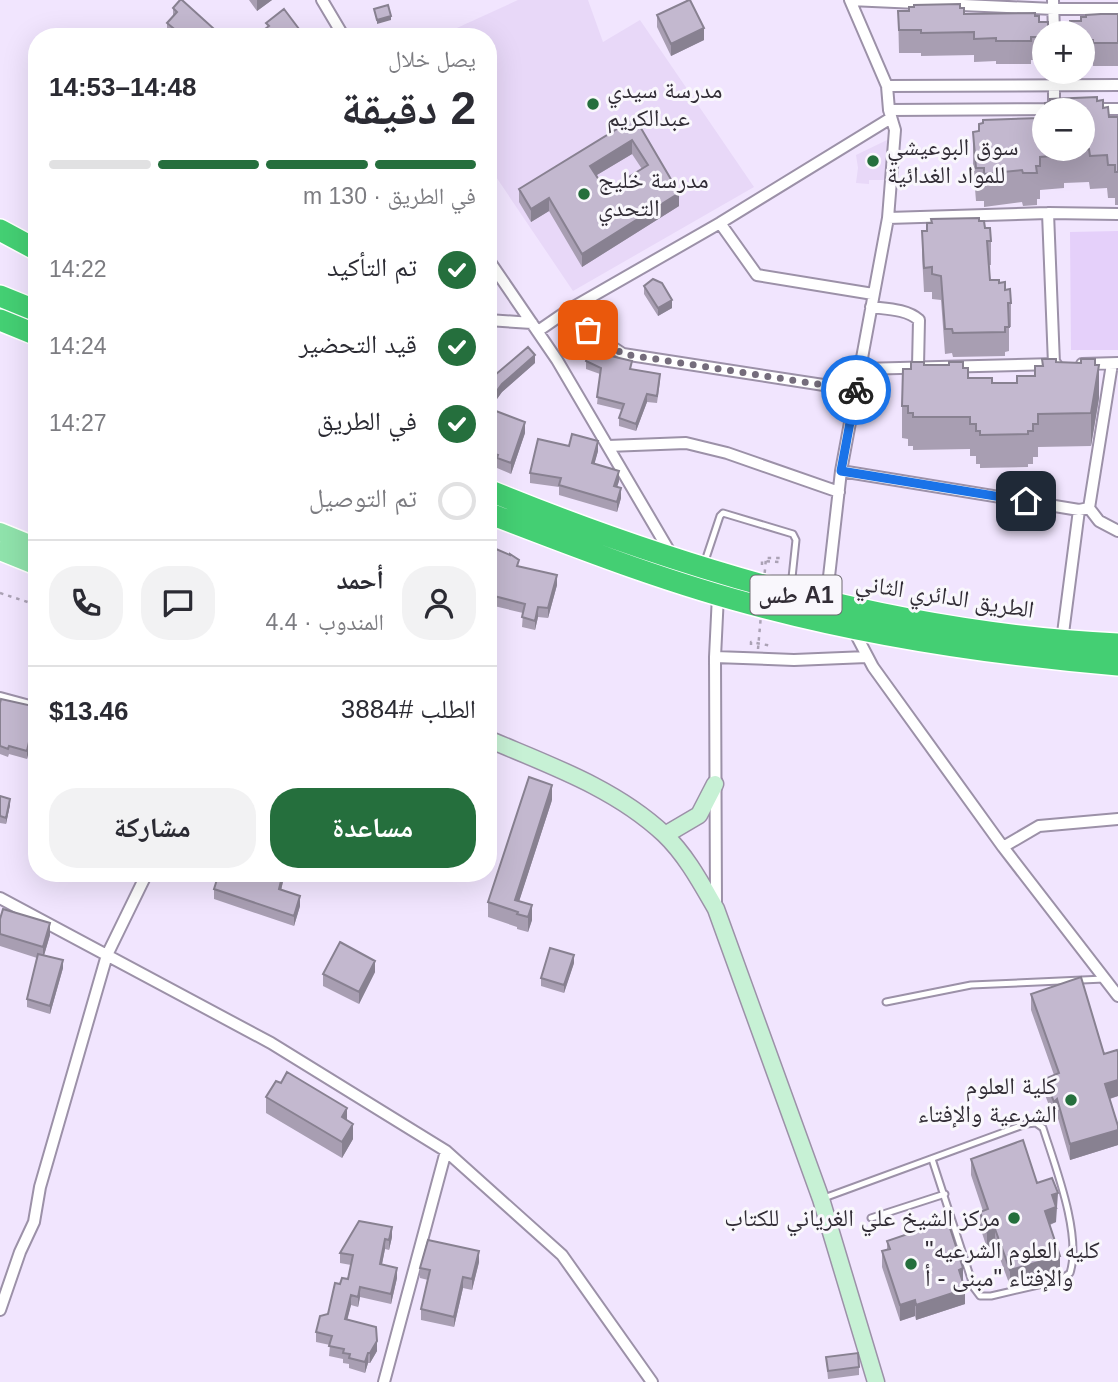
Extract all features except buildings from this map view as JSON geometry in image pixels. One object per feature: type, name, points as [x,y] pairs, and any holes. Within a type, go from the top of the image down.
[{"type":"highway","points":[[0,230],[28,245]]},
{"type":"highway","points":[[0,296],[28,307]]},
{"type":"highway","points":[[0,320],[28,331]]},
{"type":"highway","name":"الطريق الدائري الثاني","points":[[497,492],[674,559],[825,603],[984,632],[1118,644]]},
{"type":"highway","name":"الطريق الدائري الثاني","points":[[497,516],[718,595],[853,629],[921,642],[1048,659],[1118,664]]},
{"type":"main road","points":[[0,532],[28,543]]},
{"type":"main road","points":[[0,551],[28,562]]},
{"type":"main road","points":[[497,744],[595,786],[640,814],[683,855],[716,909],[821,1199],[876,1382]]},
{"type":"main road","points":[[665,835],[699,815],[715,784]]},
{"type":"street","points":[[322,0],[339,28]]},
{"type":"street","points":[[825,603],[841,471],[888,218],[895,130],[887,86],[850,0],[1054,4],[1118,9]]},
{"type":"street","points":[[887,86],[1032,79]]},
{"type":"street","points":[[1095,82],[1118,85]]},
{"type":"street","points":[[1095,109],[1118,109]]},
{"type":"street","points":[[497,321],[535,327],[570,309],[720,223],[890,114],[1032,110]]},
{"type":"street","points":[[888,218],[1048,213],[1118,214]]},
{"type":"street","points":[[1048,213],[1054,364]]},
{"type":"street","points":[[720,223],[757,275],[873,294]]},
{"type":"street","points":[[497,272],[535,327],[674,559]]},
{"type":"street","points":[[872,307],[901,312],[919,320],[918,366]]},
{"type":"street","points":[[570,309],[591,333],[623,354],[856,390]]},
{"type":"street","points":[[860,369],[1115,363],[1084,509],[1062,641]]},
{"type":"street","points":[[608,446],[686,443],[708,447],[839,492]]},
{"type":"street","points":[[841,471],[1084,509],[1118,531]]},
{"type":"street","points":[[716,909],[715,657],[718,595]]},
{"type":"street","points":[[853,629],[867,657],[1003,847],[1118,996]]},
{"type":"street","points":[[715,657],[794,660],[867,657]]},
{"type":"street","points":[[0,698],[28,706]]},
{"type":"street","points":[[1003,847],[1039,826],[1118,819]]},
{"type":"street","points":[[0,1310],[20,1252],[34,1222],[40,1187],[107,955],[142,882]]},
{"type":"street","points":[[0,898],[271,1043],[446,1151],[562,1255],[652,1382]]},
{"type":"street","points":[[384,1382],[446,1151]]},
{"type":"lane","points":[[702,568],[719,516],[723,513],[796,537],[790,594]]},
{"type":"lane","points":[[886,1002],[971,985],[1104,979]]},
{"type":"lane","points":[[821,1199],[932,1158],[1026,1124],[1036,1123],[1043,1128],[1066,1200],[1073,1250],[1070,1273],[1060,1280],[991,1296],[980,1296],[974,1288],[932,1158]]},
{"type":"lane","points":[[871,1218],[945,1194]]},
{"type":"path","points":[[758,649],[766,558],[780,558],[779,562],[762,561]]},
{"type":"path","points":[[0,593],[28,602]]},
{"type":"shaded area","name":"مدرسة سيدي عبدالكريم","points":[[518,0],[588,0],[603,42],[640,20],[754,187],[573,291],[497,178],[497,28],[457,28]]},
{"type":"shaded area","name":"سوق البوعيشي للمواد الغدائية","points":[[887,140],[890,150],[888,180],[869,180],[869,184],[856,183],[856,155]]},
{"type":"shaded area","points":[[1118,231],[1118,350],[1071,350],[1070,232]]},
{"type":"way so far","points":[[588,330],[623,354],[856,390]]},
{"type":"place","name":"مدرسة سيدي عبدالكريم","points":[[593,104]]},
{"type":"place","name":"سوق البوعيشي للمواد الغدائية","points":[[873,161]]},
{"type":"place","name":"مدرسة خليج التحدي","points":[[584,194]]},
{"type":"place","name":"كلية العلوم الشرعية والإفتاء","points":[[1071,1100]]},
{"type":"place","name":"مركز الشيخ علي الغرياني للكتاب","points":[[1014,1218]]},
{"type":"place","name":"\"كليه العلوم الشرعيه والإفتاء \"مبنى - أ","points":[[911,1264]]},
{"type":"route","points":[[856,390],[841,471],[1026,501]]}]
